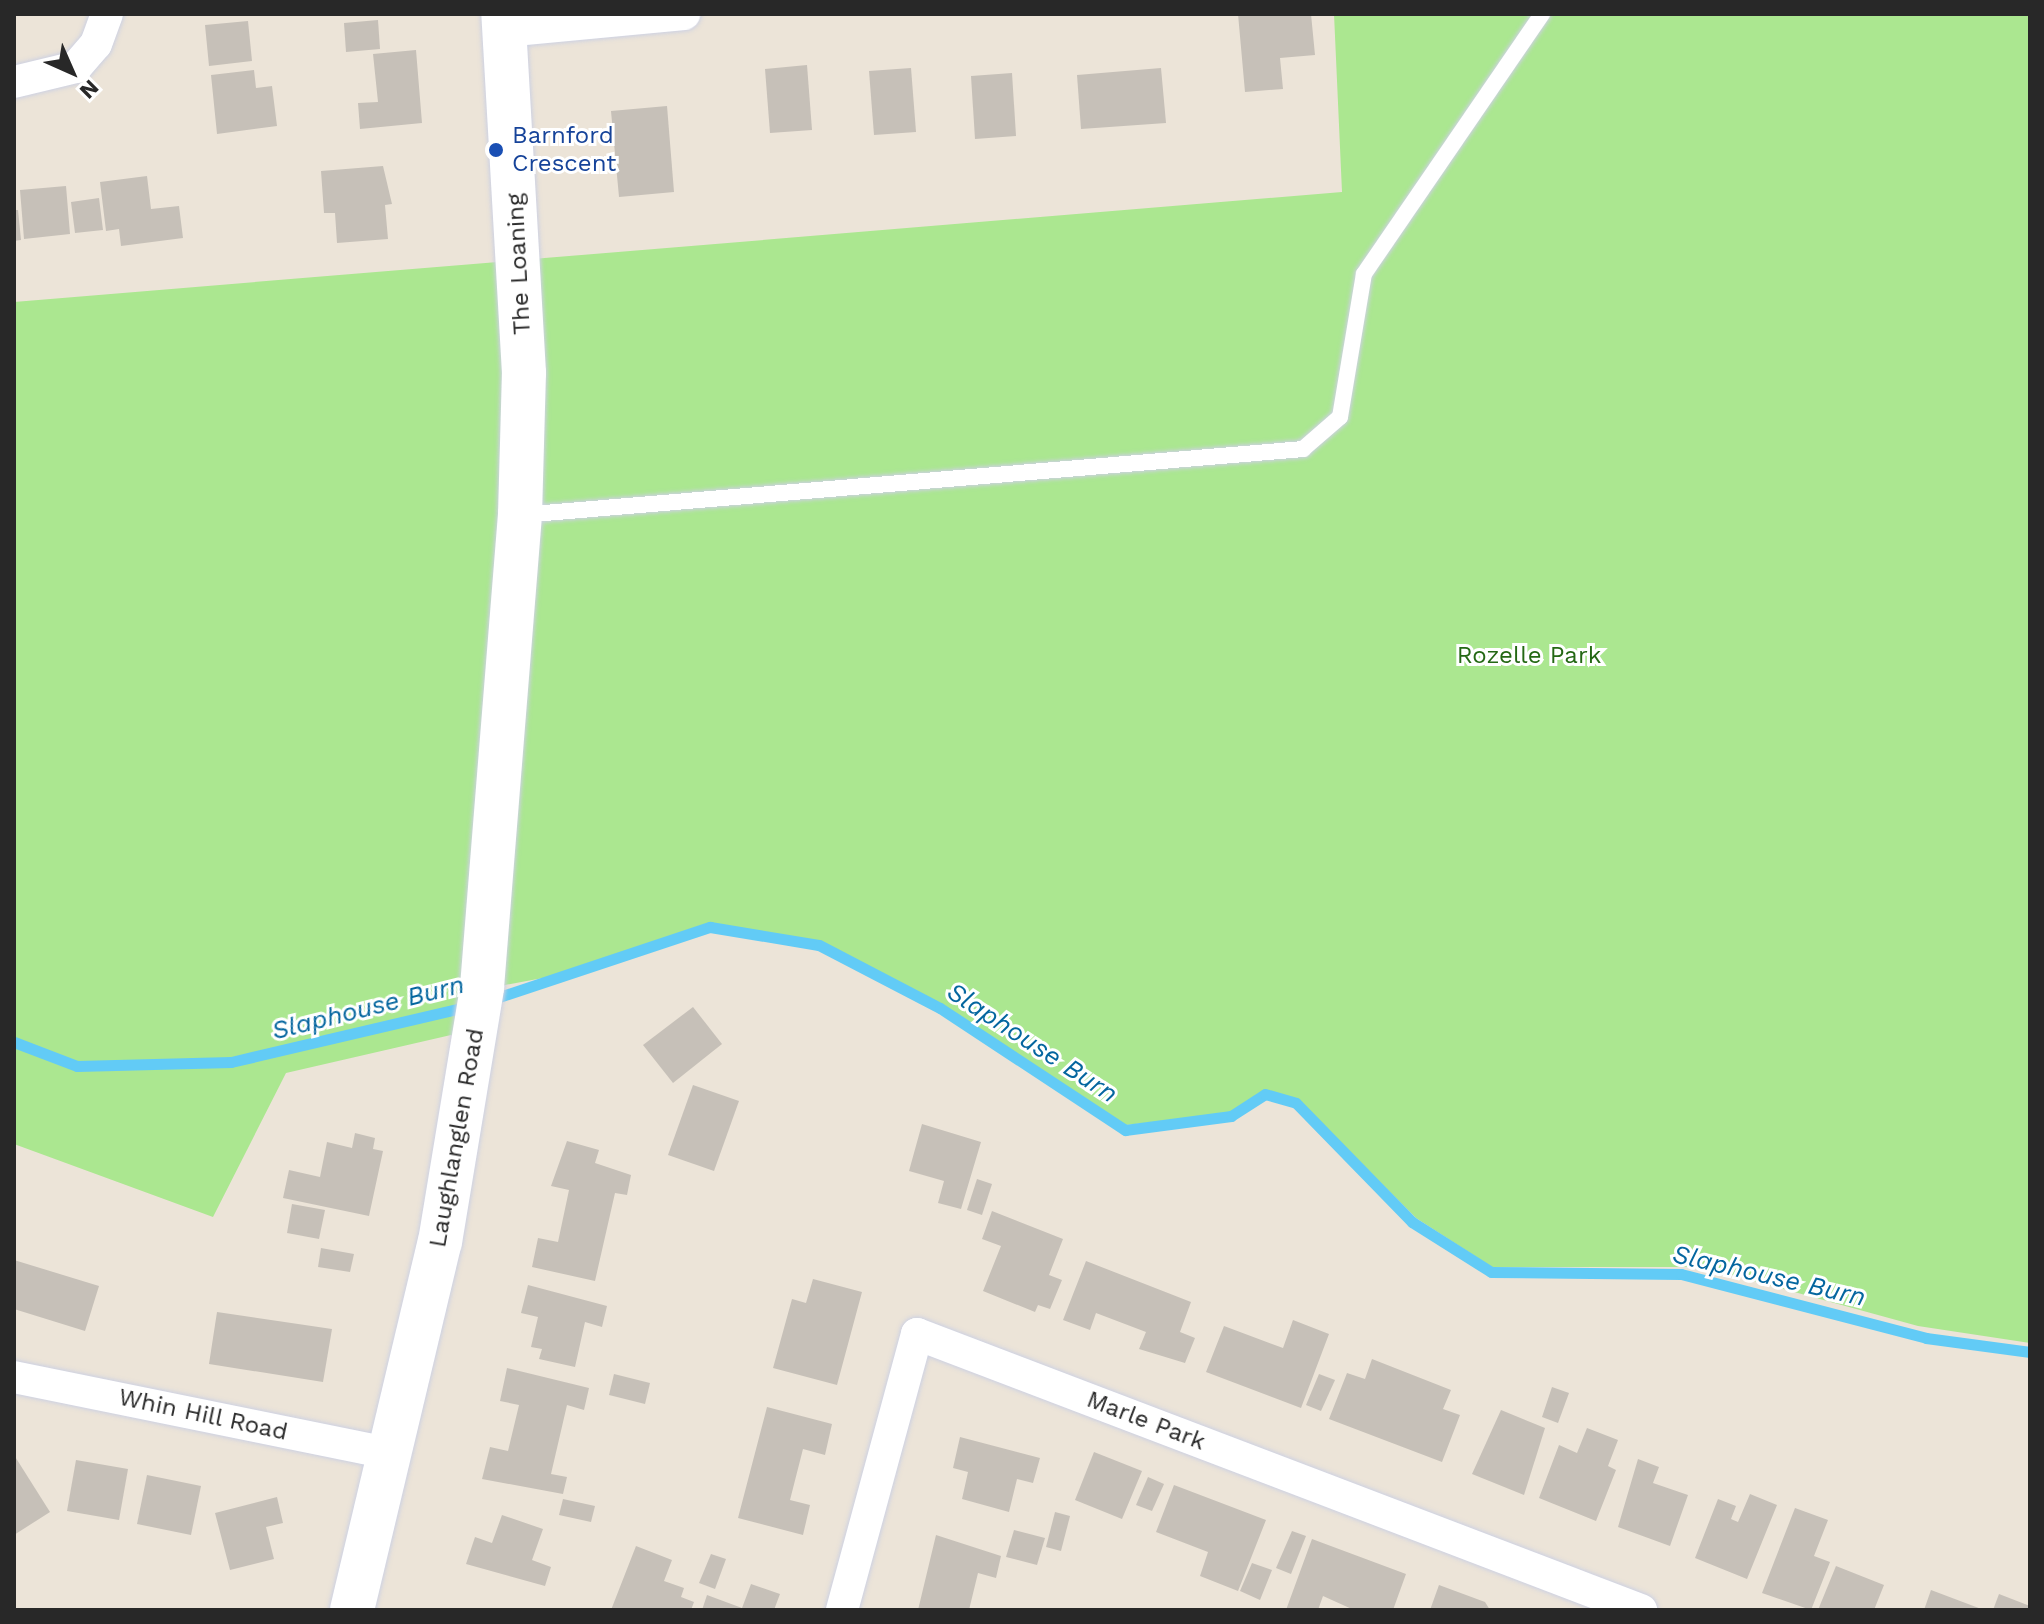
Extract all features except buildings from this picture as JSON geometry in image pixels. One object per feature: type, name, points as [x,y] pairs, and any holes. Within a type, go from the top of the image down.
[{"type":"street","points":[[14,82],[76,67],[96,44],[107,14]]},
{"type":"street","points":[[504,23],[684,14]]},
{"type":"street","name":"The Loaning","points":[[504,23],[524,373],[520,515]]},
{"type":"street","name":"Laughlanglen Road","points":[[352,1610],[392,1454],[440,1242],[477,1029],[520,515]]},
{"type":"street","name":"Marle Park","points":[[842,1610],[917,1334],[1641,1610]]},
{"type":"street","name":"Whin Hill Road","points":[[14,1377],[392,1454]]},
{"type":"lane","points":[[520,515],[1303,449],[1340,417],[1364,274],[1542,14]]},
{"type":"green space","name":"Rozelle Park","points":[[1334,14],[2030,14],[2030,1343],[1918,1326],[1703,1267],[1492,1267],[1416,1218],[1298,1099],[1264,1090],[1229,1114],[1126,1125],[943,1005],[820,942],[710,923],[591,969],[489,988],[477,1029],[286,1073],[213,1217],[14,1144],[14,302],[1342,192]]},
{"type":"waterway","name":"Slaphouse Burn","points":[[490,1000],[710,927],[819,945],[940,1008],[1125,1130],[1231,1116],[1265,1094],[1296,1103],[1412,1222],[1491,1272],[1681,1274],[1926,1338],[2030,1352]]},
{"type":"waterway","name":"Slaphouse Burn","points":[[14,1042],[77,1066],[231,1062],[470,1006]]},
{"type":"place","name":"Barnford Crescent","points":[[496,150]]}]
